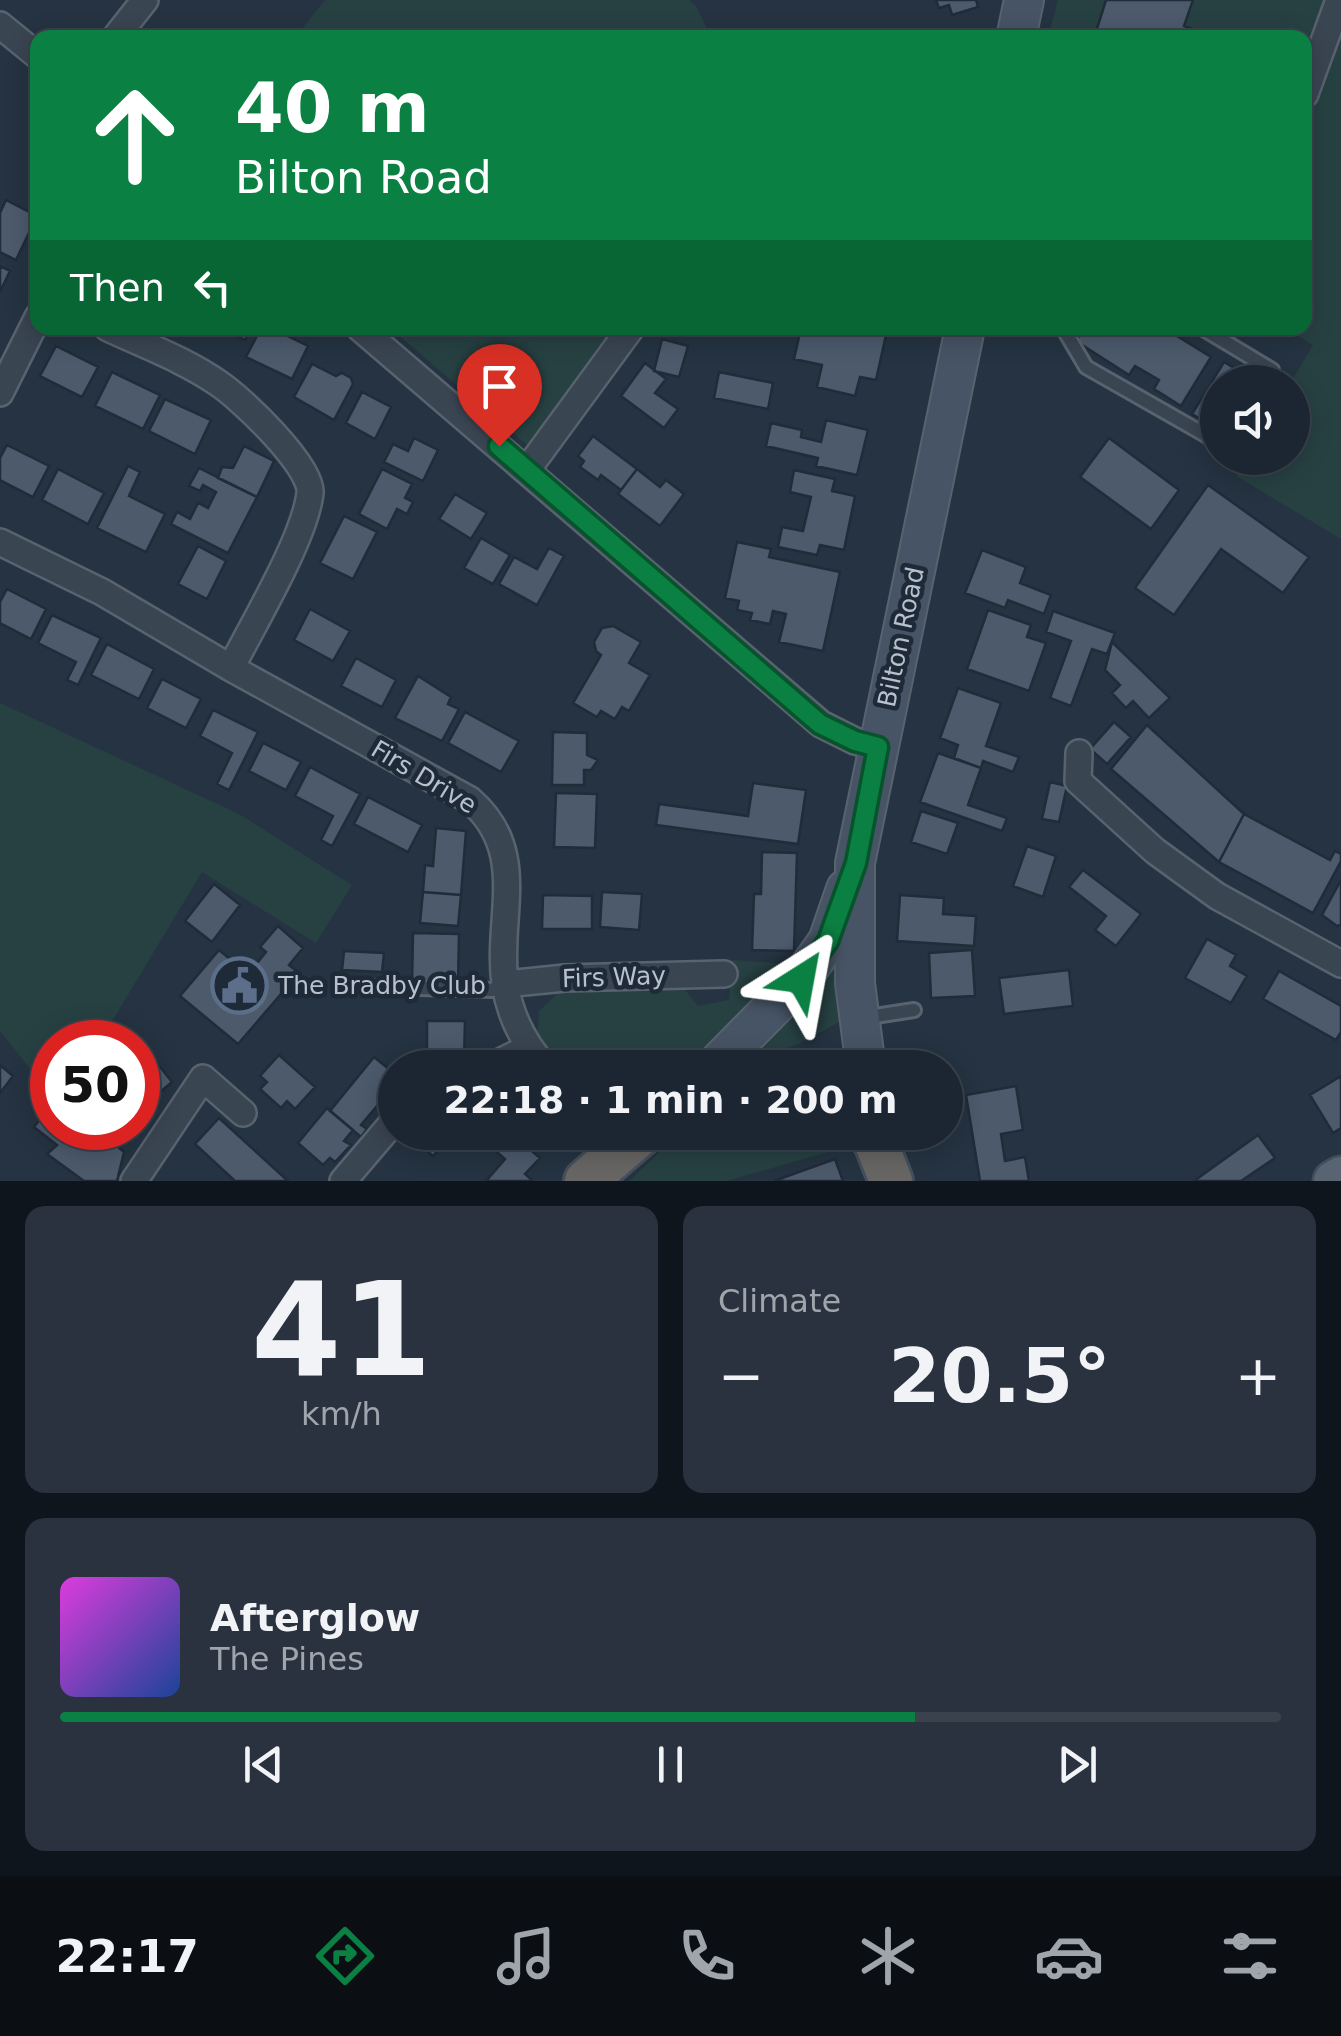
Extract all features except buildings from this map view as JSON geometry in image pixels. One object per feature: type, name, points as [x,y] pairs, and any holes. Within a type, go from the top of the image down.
[{"type":"highway","points":[[586,1181],[613,1150]]},
{"type":"main road","points":[[1018,30],[1024,0]]},
{"type":"main road","name":"Bilton Road","points":[[864,1050],[856,983],[856,863],[964,335]]},
{"type":"main road","points":[[731,1050],[801,979],[828,941],[856,863]]},
{"type":"main road","points":[[1334,1181],[1341,1176]]},
{"type":"street","points":[[121,30],[145,0]]},
{"type":"street","points":[[1312,75],[1339,0]]},
{"type":"street","points":[[0,24],[30,49]]},
{"type":"street","points":[[0,394],[30,333]]},
{"type":"street","points":[[122,335],[217,382],[238,399],[302,467],[311,488],[304,520],[231,668]]},
{"type":"street","points":[[368,335],[820,724],[878,747]]},
{"type":"street","points":[[527,470],[626,335]]},
{"type":"street","name":"Firs Drive","points":[[0,542],[102,592],[470,800],[490,817],[505,855],[505,984],[528,1048]]},
{"type":"street","points":[[1079,752],[1078,780],[1154,852],[1218,896],[1341,964]]},
{"type":"street","name":"Firs Way","points":[[505,984],[566,978],[724,974]]},
{"type":"street","points":[[524,1050],[528,1048]]},
{"type":"street","points":[[134,1181],[204,1078],[243,1113]]},
{"type":"street","points":[[344,1181],[378,1140]]},
{"type":"lane","points":[[1067,335],[1086,367],[1200,432]]},
{"type":"lane","points":[[1214,335],[1264,365]]},
{"type":"lane","points":[[343,986],[492,990],[505,984]]},
{"type":"lane","points":[[860,1018],[914,1010]]},
{"type":"green space","points":[[325,0],[689,0],[708,30],[301,30]]},
{"type":"green space","points":[[1058,0],[1341,0],[1341,539],[1236,476],[1310,475],[1310,365],[1301,365],[1313,345],[1297,335],[1312,335],[1312,30],[1050,30]]},
{"type":"green space","points":[[398,335],[608,335],[527,445]]},
{"type":"green space","points":[[0,703],[239,814],[352,885],[316,943],[202,872],[112,1020],[30,1020],[30,1069],[0,1031]]},
{"type":"green space","points":[[839,957],[849,1017],[782,1050],[743,1050]]},
{"type":"green space","points":[[732,960],[795,964],[783,981],[706,1050],[550,1050],[537,1036],[539,1011],[558,993],[682,986],[698,1006],[729,1000]]},
{"type":"green space","points":[[662,1150],[834,1150],[727,1181],[629,1181]]},
{"type":"place","name":"The Bradby Club","points":[[239,985]]},
{"type":"route","points":[[499,446],[820,724],[878,747],[856,863],[828,941],[801,979]]}]
